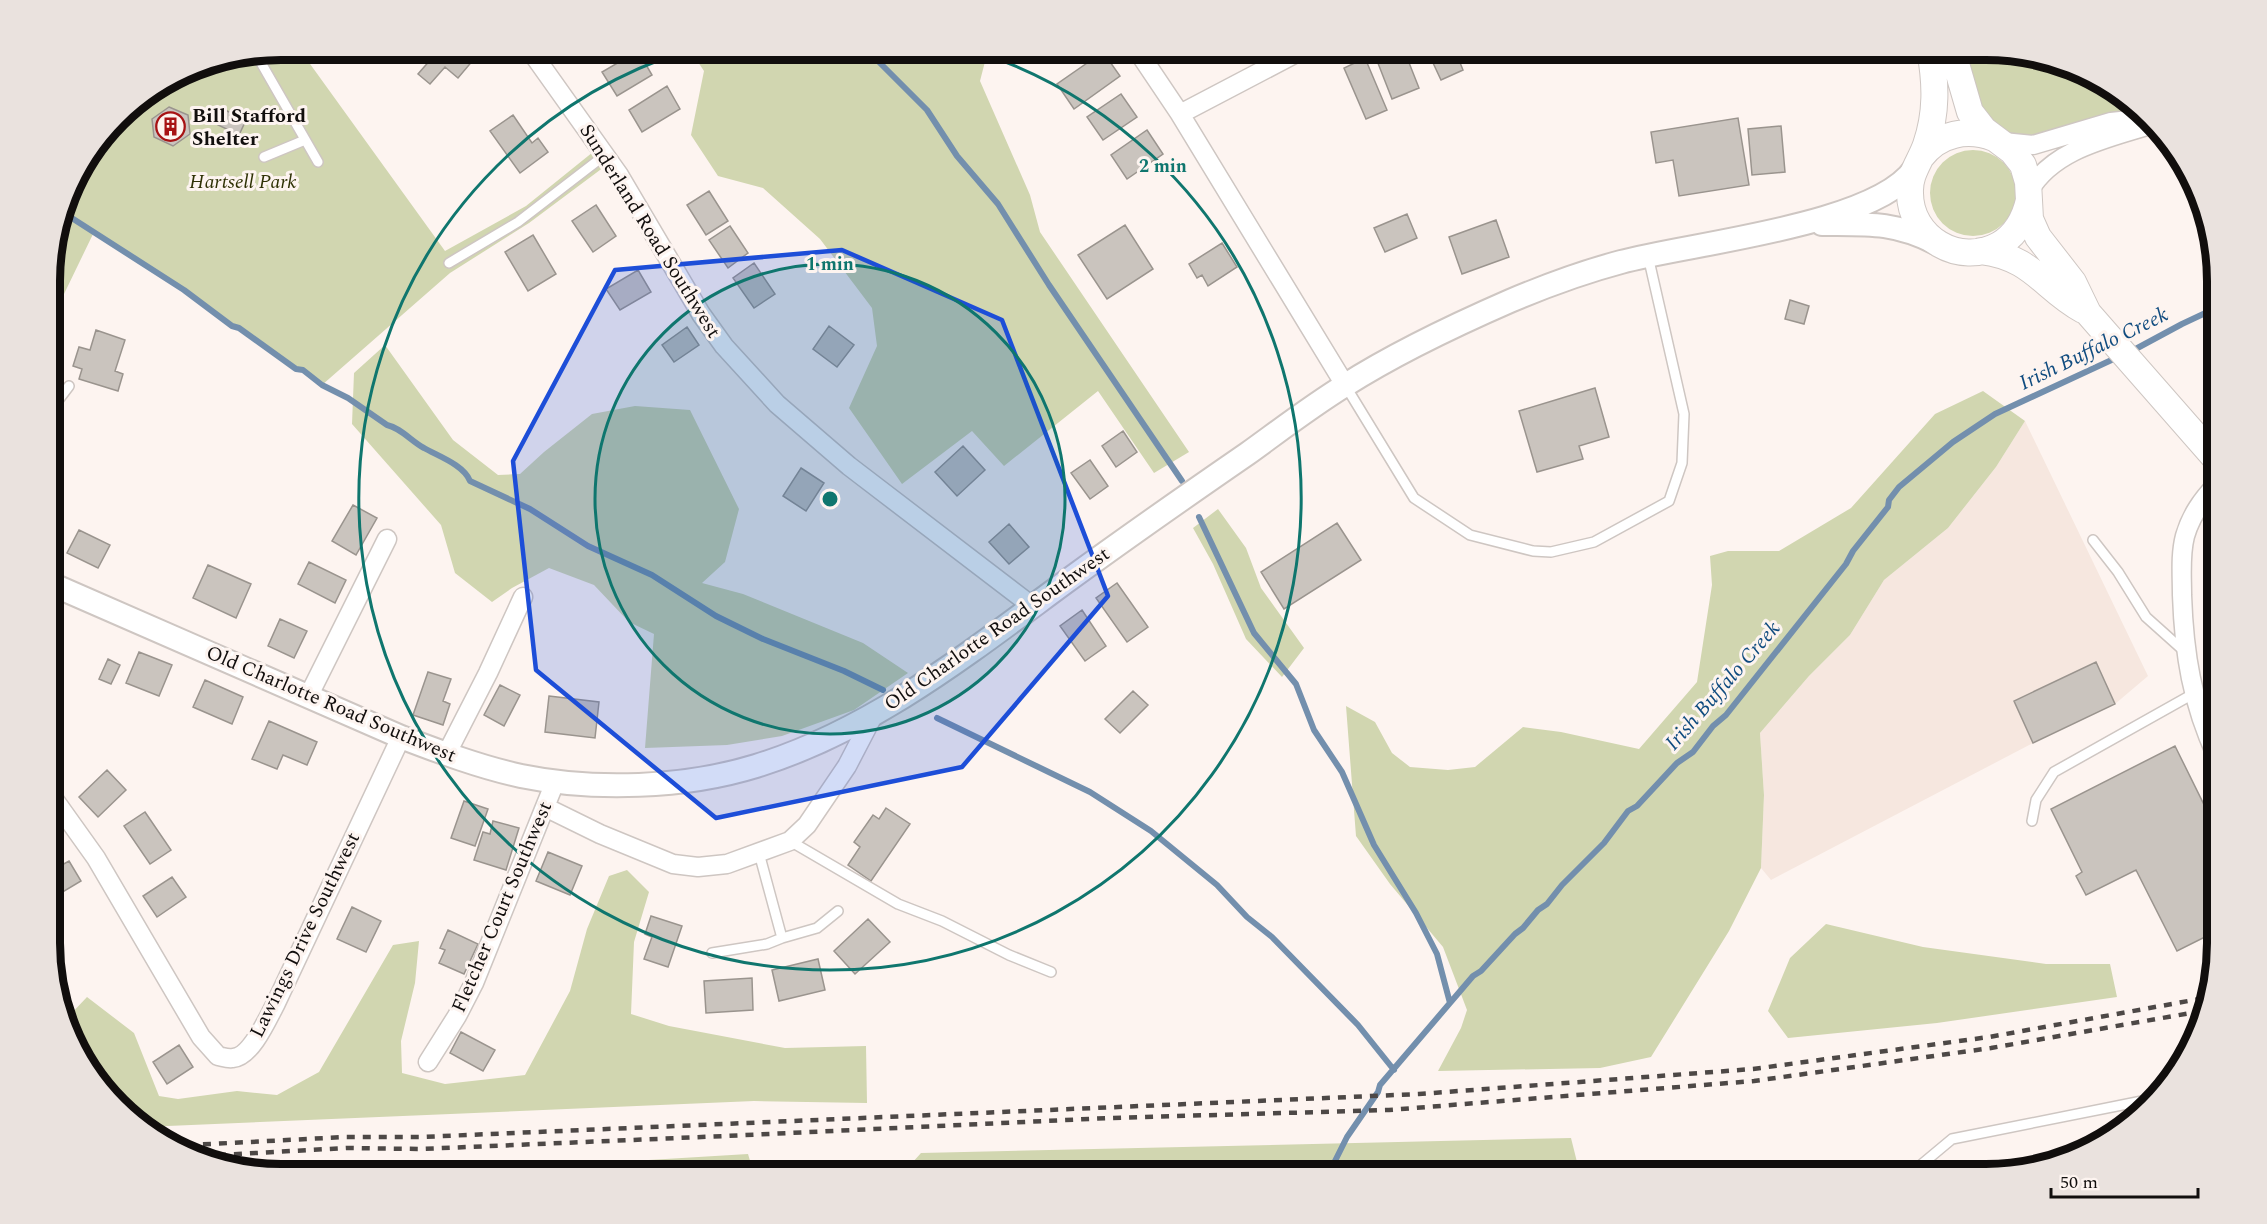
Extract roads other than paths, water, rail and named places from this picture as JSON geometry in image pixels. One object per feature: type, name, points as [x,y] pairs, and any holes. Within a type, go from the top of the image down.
[{"type":"main road","points":[[1932,60],[1935,81],[1934,112],[1927,141],[1910,184],[1912,209],[1924,231],[1944,247],[1962,252],[1981,252],[2007,257],[2026,266],[2072,304],[2088,313]]},
{"type":"main road","points":[[1955,60],[1970,112],[1980,125],[2012,151],[2023,165],[2029,195],[2030,219],[2034,230],[2073,282],[2088,313],[2207,443]]},
{"type":"main road","points":[[1917,164],[1937,142],[1953,135],[1970,132],[1999,140]]},
{"type":"main road","points":[[1981,252],[1998,245],[2013,233],[2024,218],[2029,195]]},
{"type":"street","name":"Sunderland Road Southwest","points":[[537,60],[619,175],[701,314],[724,346],[777,404],[849,466],[1032,606]]},
{"type":"street","points":[[1144,60],[1180,114],[1345,385]]},
{"type":"street","points":[[1180,114],[1283,60]]},
{"type":"street","points":[[1999,140],[2033,145],[2111,122],[2136,119]]},
{"type":"street","points":[[2029,195],[2040,173],[2056,160],[2101,141],[2144,127]]},
{"type":"street","name":"Old Charlotte Road Southwest","points":[[60,588],[446,755],[519,776],[582,785],[657,784],[705,778],[750,768],[792,755],[832,738],[873,716],[954,664],[1032,606],[1345,385],[1434,337],[1512,300],[1619,262],[1806,224],[1887,192],[1907,178],[1917,164]]},
{"type":"street","name":"Old Charlotte Road Southwest","points":[[1806,224],[1865,223],[1890,226],[1915,233],[1944,247]]},
{"type":"street","points":[[2207,494],[2200,501],[2191,519],[2183,547],[2182,608],[2193,694],[2207,731]]},
{"type":"street","points":[[308,697],[387,539]]},
{"type":"street","points":[[446,755],[488,673],[523,597]]},
{"type":"street","points":[[545,807],[600,834],[673,864],[698,867],[727,864],[790,841],[807,825],[848,766],[873,716]]},
{"type":"street","name":"Lawings Drive Southwest","points":[[60,808],[96,858],[201,1037],[218,1056],[234,1059],[246,1052],[258,1036],[276,1003],[400,736]]},
{"type":"street","name":"Fletcher Court Southwest","points":[[428,1062],[457,1016],[474,983],[555,782]]},
{"type":"lane","points":[[260,61],[318,162]]},
{"type":"lane","points":[[264,157],[306,140]]},
{"type":"lane","points":[[448,263],[518,222],[605,155]]},
{"type":"lane","points":[[1345,385],[1414,498],[1470,535],[1533,551],[1551,552],[1594,542],[1669,501],[1683,463],[1684,414],[1648,256]]},
{"type":"lane","points":[[60,396],[69,386]]},
{"type":"lane","points":[[2093,540],[2118,572],[2146,617],[2186,653]]},
{"type":"lane","points":[[2031,821],[2036,800],[2054,772],[2193,694]]},
{"type":"lane","points":[[790,841],[898,904],[942,921],[1009,956],[1051,972]]},
{"type":"lane","points":[[759,853],[782,938]]},
{"type":"lane","points":[[712,953],[767,944],[817,928],[838,911]]},
{"type":"lane","points":[[1923,1164],[1952,1139],[2140,1102]]},
{"type":"waterway","points":[[877,60],[927,110],[957,156],[998,204],[1049,285],[1182,481]]},
{"type":"waterway","points":[[70,217],[184,290],[296,369],[303,370],[322,385],[348,398],[387,425],[450,462],[462,470],[470,481],[530,509],[588,546],[652,575],[716,616],[763,639],[844,671],[883,690]]},
{"type":"waterway","name":"Irish Buffalo Creek","points":[[2130,352],[2207,312]]},
{"type":"waterway","name":"Irish Buffalo Creek","points":[[1333,1164],[1347,1137],[1378,1092],[1380,1085],[1473,976],[1481,971],[1538,910],[1547,904],[1562,885],[1604,843],[1628,811],[1637,806],[1677,763],[1693,752],[1713,726],[1726,715],[1846,564],[1853,551],[1888,507],[1889,500],[1899,487],[1953,442],[1995,414],[2118,357]]},
{"type":"waterway","points":[[1199,517],[1254,633],[1296,684],[1314,730],[1342,772],[1374,845],[1416,913],[1437,954],[1450,1003]]},
{"type":"waterway","points":[[937,718],[1090,792],[1151,831],[1217,885],[1247,917],[1272,937],[1358,1025],[1394,1070]]},
{"type":"railway","points":[[192,1145],[1419,1094],[1753,1069],[1989,1037],[2199,999]]},
{"type":"railway","points":[[220,1155],[346,1148],[421,1149],[1109,1118],[1389,1110],[1754,1081],[1991,1048],[2196,1012]]},
{"type":"place","name":"Bill Stafford Shelter","points":[[171,127]]},
{"type":"park label","name":"Hartsell Park","points":[[243,182]]}]
